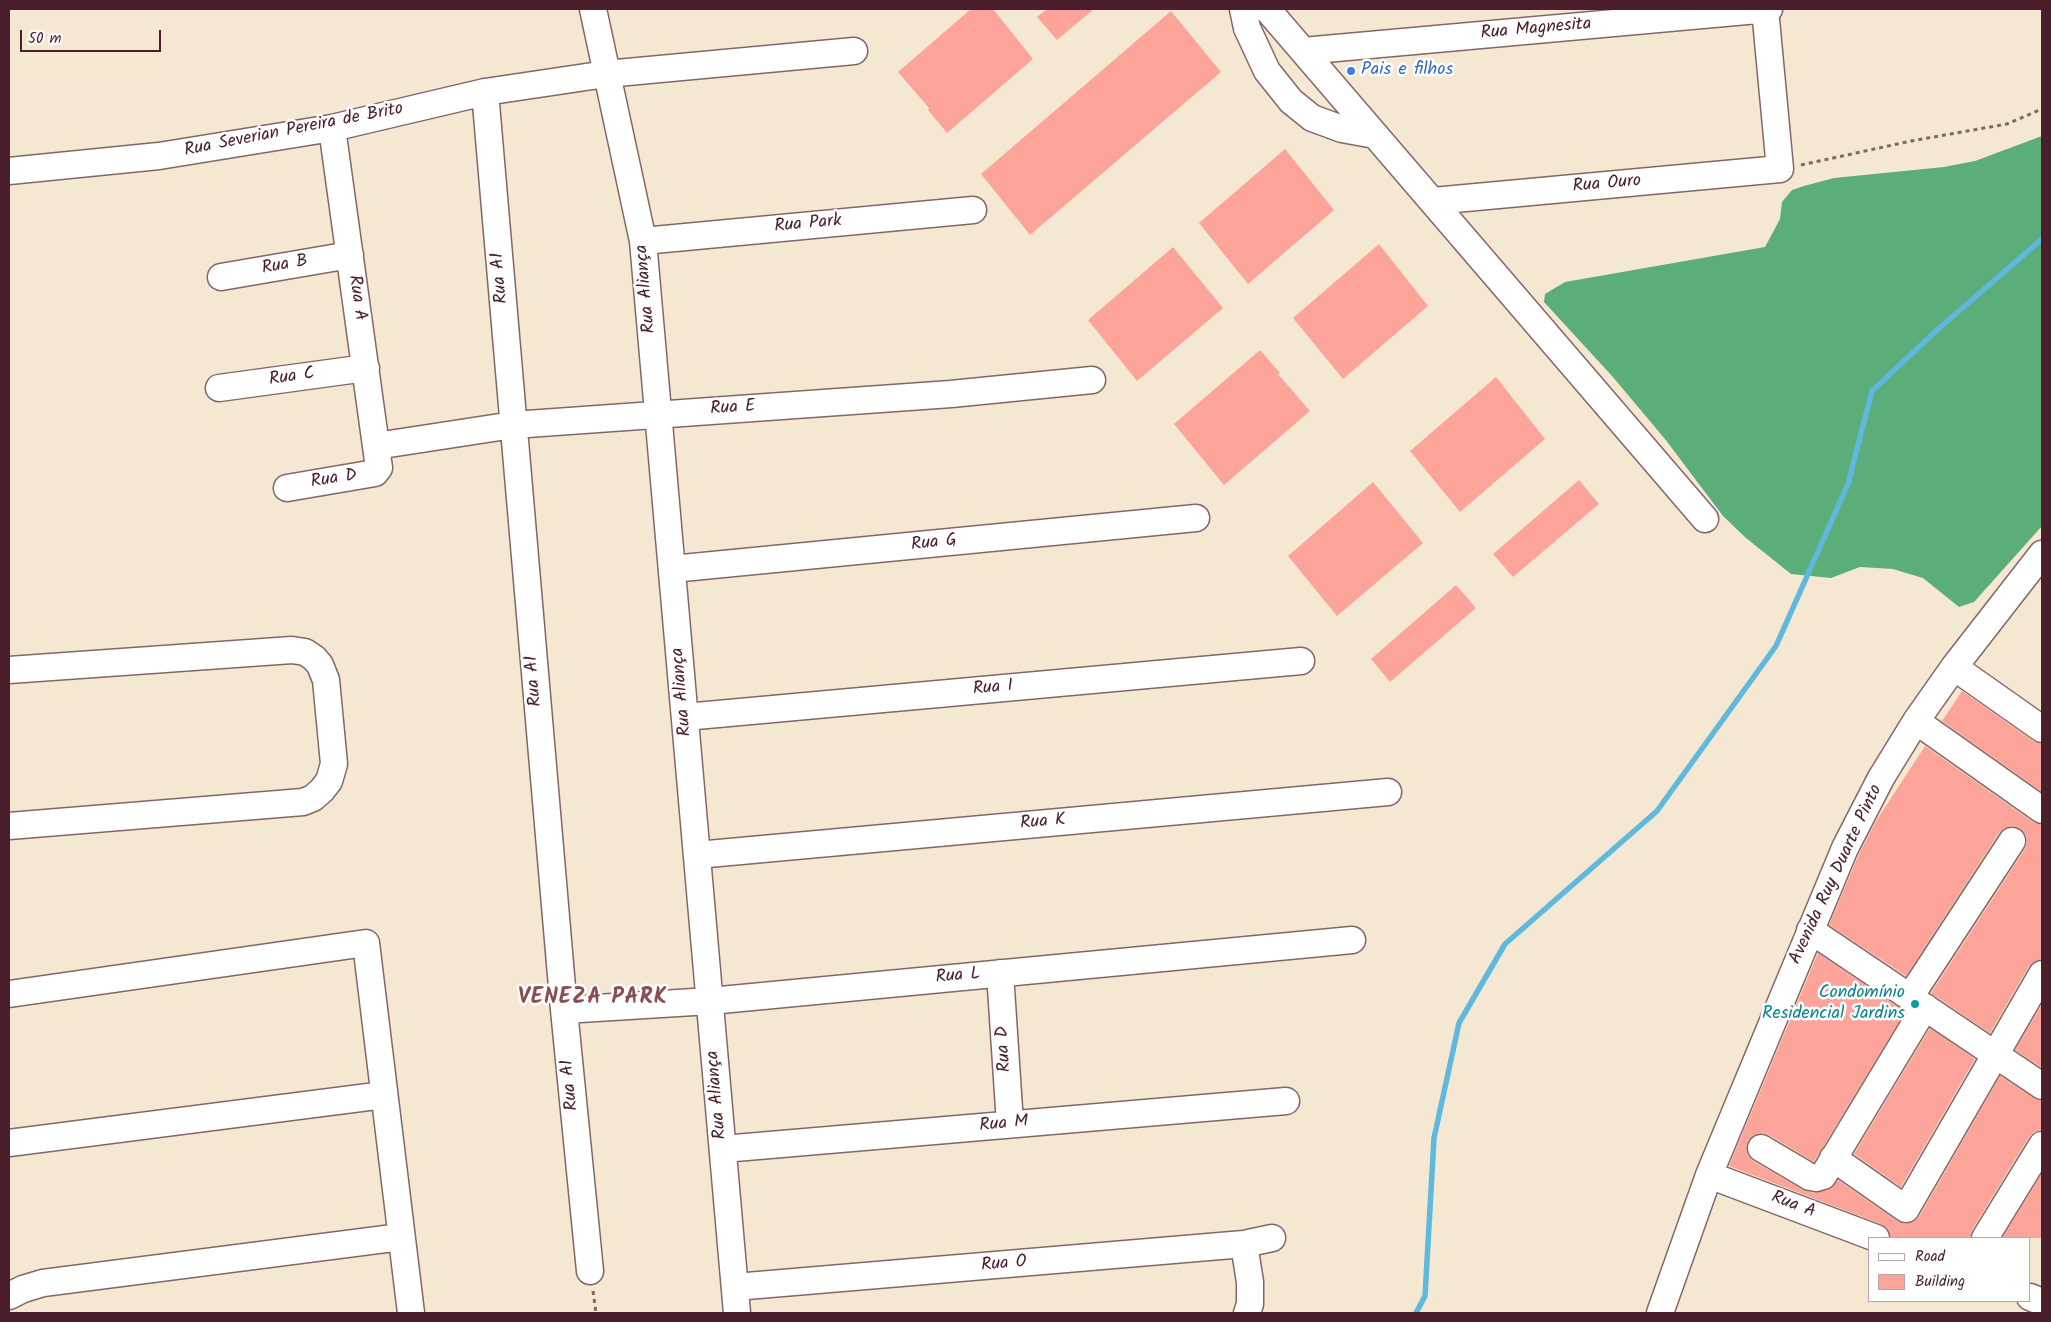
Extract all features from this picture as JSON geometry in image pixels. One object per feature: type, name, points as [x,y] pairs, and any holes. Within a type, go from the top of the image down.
[{"type":"street","name":"Rua Aliança","points":[[593,9],[643,241],[737,1313]]},
{"type":"street","points":[[1243,9],[1246,28],[1267,70],[1291,101],[1312,118],[1342,129],[1375,135]]},
{"type":"street","points":[[1267,9],[1705,519]]},
{"type":"street","points":[[1765,9],[1780,169]]},
{"type":"street","name":"Rua Magnesita","points":[[1299,47],[1530,20],[1769,9]]},
{"type":"street","points":[[1267,70],[1280,52],[1299,47]]},
{"type":"street","name":"Rua Severian Pereira de Brito","points":[[9,171],[159,156],[332,128],[485,92],[606,74],[854,51]]},
{"type":"street","points":[[1291,101],[1301,98],[1310,92],[1322,74]]},
{"type":"street","name":"Rua A1","points":[[485,92],[564,1010],[590,1271]]},
{"type":"street","name":"Rua A","points":[[332,128],[378,457]]},
{"type":"street","name":"Rua Ouro","points":[[1433,201],[1780,169]]},
{"type":"street","name":"Rua Park","points":[[643,241],[973,210]]},
{"type":"street","name":"Rua B","points":[[221,277],[350,255]]},
{"type":"street","name":"Rua C","points":[[219,388],[366,368]]},
{"type":"street","name":"Rua E","points":[[378,457],[513,424],[951,394],[1092,380]]},
{"type":"street","name":"Rua D","points":[[287,488],[375,474],[378,457]]},
{"type":"street","name":"Rua G","points":[[672,569],[1196,518]]},
{"type":"street","name":"Avenida Ruy Duarte Pinto","points":[[1660,1313],[1709,1175],[1849,840],[1881,778],[1916,721],[1954,668],[2042,554]]},
{"type":"street","points":[[9,670],[292,650],[306,652],[320,665],[326,680],[334,764],[329,781],[322,790],[313,798],[303,802],[9,826]]},
{"type":"street","name":"Rua I","points":[[685,717],[1301,661]]},
{"type":"street","points":[[1954,668],[2042,729]]},
{"type":"street","points":[[1916,721],[2042,810]]},
{"type":"street","name":"Rua K","points":[[697,855],[1388,792]]},
{"type":"street","points":[[1761,1148],[1810,1177],[1828,1167],[1918,1002],[2012,841]]},
{"type":"street","points":[[1810,930],[2042,1086]]},
{"type":"street","name":"Rua L","points":[[564,1010],[710,1001],[1352,940]]},
{"type":"street","points":[[9,994],[366,943],[411,1313]]},
{"type":"street","name":"Rua D","points":[[1000,973],[1010,1124]]},
{"type":"street","points":[[1828,1167],[1906,1209],[2042,974]]},
{"type":"street","points":[[9,1143],[384,1095]]},
{"type":"street","name":"Rua M","points":[[723,1149],[1286,1100]]},
{"type":"street","points":[[1986,1237],[2042,1145]]},
{"type":"street","name":"Rua A","points":[[1709,1175],[1873,1237]]},
{"type":"street","points":[[9,1296],[23,1289],[43,1283],[402,1236]]},
{"type":"street","name":"Rua O","points":[[735,1287],[1244,1244],[1272,1238]]},
{"type":"street","points":[[1244,1244],[1250,1282],[1250,1304],[1247,1313]]},
{"type":"path","points":[[1780,169],[1910,141],[2007,124],[2042,109]]},
{"type":"green space","points":[[2042,136],[2042,526],[1974,602],[1959,607],[1923,578],[1893,569],[1860,567],[1831,578],[1791,574],[1746,538],[1723,516],[1665,439],[1612,376],[1544,302],[1545,294],[1565,282],[1765,247],[1780,219],[1782,202],[1792,190],[1804,186],[1834,178],[1944,167],[1975,161]]},
{"type":"building","points":[[971,9],[993,9],[1033,59],[947,133],[928,110],[929,108],[898,72]]},
{"type":"building","points":[[1047,9],[1094,9],[1057,40],[1037,17]]},
{"type":"building","points":[[1171,11],[1221,72],[1030,235],[981,174]]},
{"type":"building","points":[[1285,149],[1334,210],[1248,284],[1199,223]]},
{"type":"building","points":[[1379,244],[1428,306],[1343,379],[1293,318]]},
{"type":"building","points":[[1173,247],[1223,308],[1137,381],[1088,320]]},
{"type":"building","points":[[1260,350],[1310,411],[1224,485],[1174,424]]},
{"type":"building","points":[[1496,377],[1545,439],[1460,512],[1410,451]]},
{"type":"building","points":[[1579,480],[1599,504],[1513,577],[1493,554]]},
{"type":"building","points":[[1373,482],[1423,543],[1337,616],[1288,556]]},
{"type":"building","points":[[1456,585],[1476,608],[1390,682],[1371,659]]},
{"type":"building","points":[[1962,691],[2033,741],[2042,744],[2042,792],[1942,721]]},
{"type":"building","points":[[1925,746],[2033,822],[2042,825],[2042,959],[2035,961],[2029,966],[1990,1033],[1931,993],[2025,849],[2026,835],[2021,829],[2012,826],[2005,828],[1999,833],[1906,976],[1829,925],[1859,854],[1876,821]]},
{"type":"building","points":[[1818,953],[1905,1012],[1814,1162],[1769,1135],[1762,1133],[1754,1135],[1748,1140],[1746,1147],[1748,1155],[1753,1161],[1803,1190],[1814,1193],[1827,1190],[1838,1180],[1897,1221],[1905,1224],[1913,1222],[1919,1217],[2000,1076],[2034,1098],[2042,1101],[2042,1130],[2034,1132],[2029,1137],[1972,1230],[1970,1237],[1891,1237],[1888,1229],[1881,1224],[1729,1166]]},
{"type":"building","points":[[2042,1004],[2042,1068],[2015,1050]]},
{"type":"building","points":[[1930,1028],[1975,1059],[1901,1187],[1854,1154]]},
{"type":"building","points":[[2042,1173],[2042,1238],[2003,1237]]},
{"type":"waterway","points":[[1416,1313],[1425,1296],[1434,1138],[1459,1023],[1505,944],[1657,811],[1776,646],[1848,484],[1872,391],[1937,330],[2042,239]]},
{"type":"place","name":"Pais e filhos","points":[[1351,71]]},
{"type":"place","name":"Condomínio Residencial Jardins","points":[[1915,1004]]},
{"type":"district","name":"VENEZA PARK","points":[[593,999]]}]
